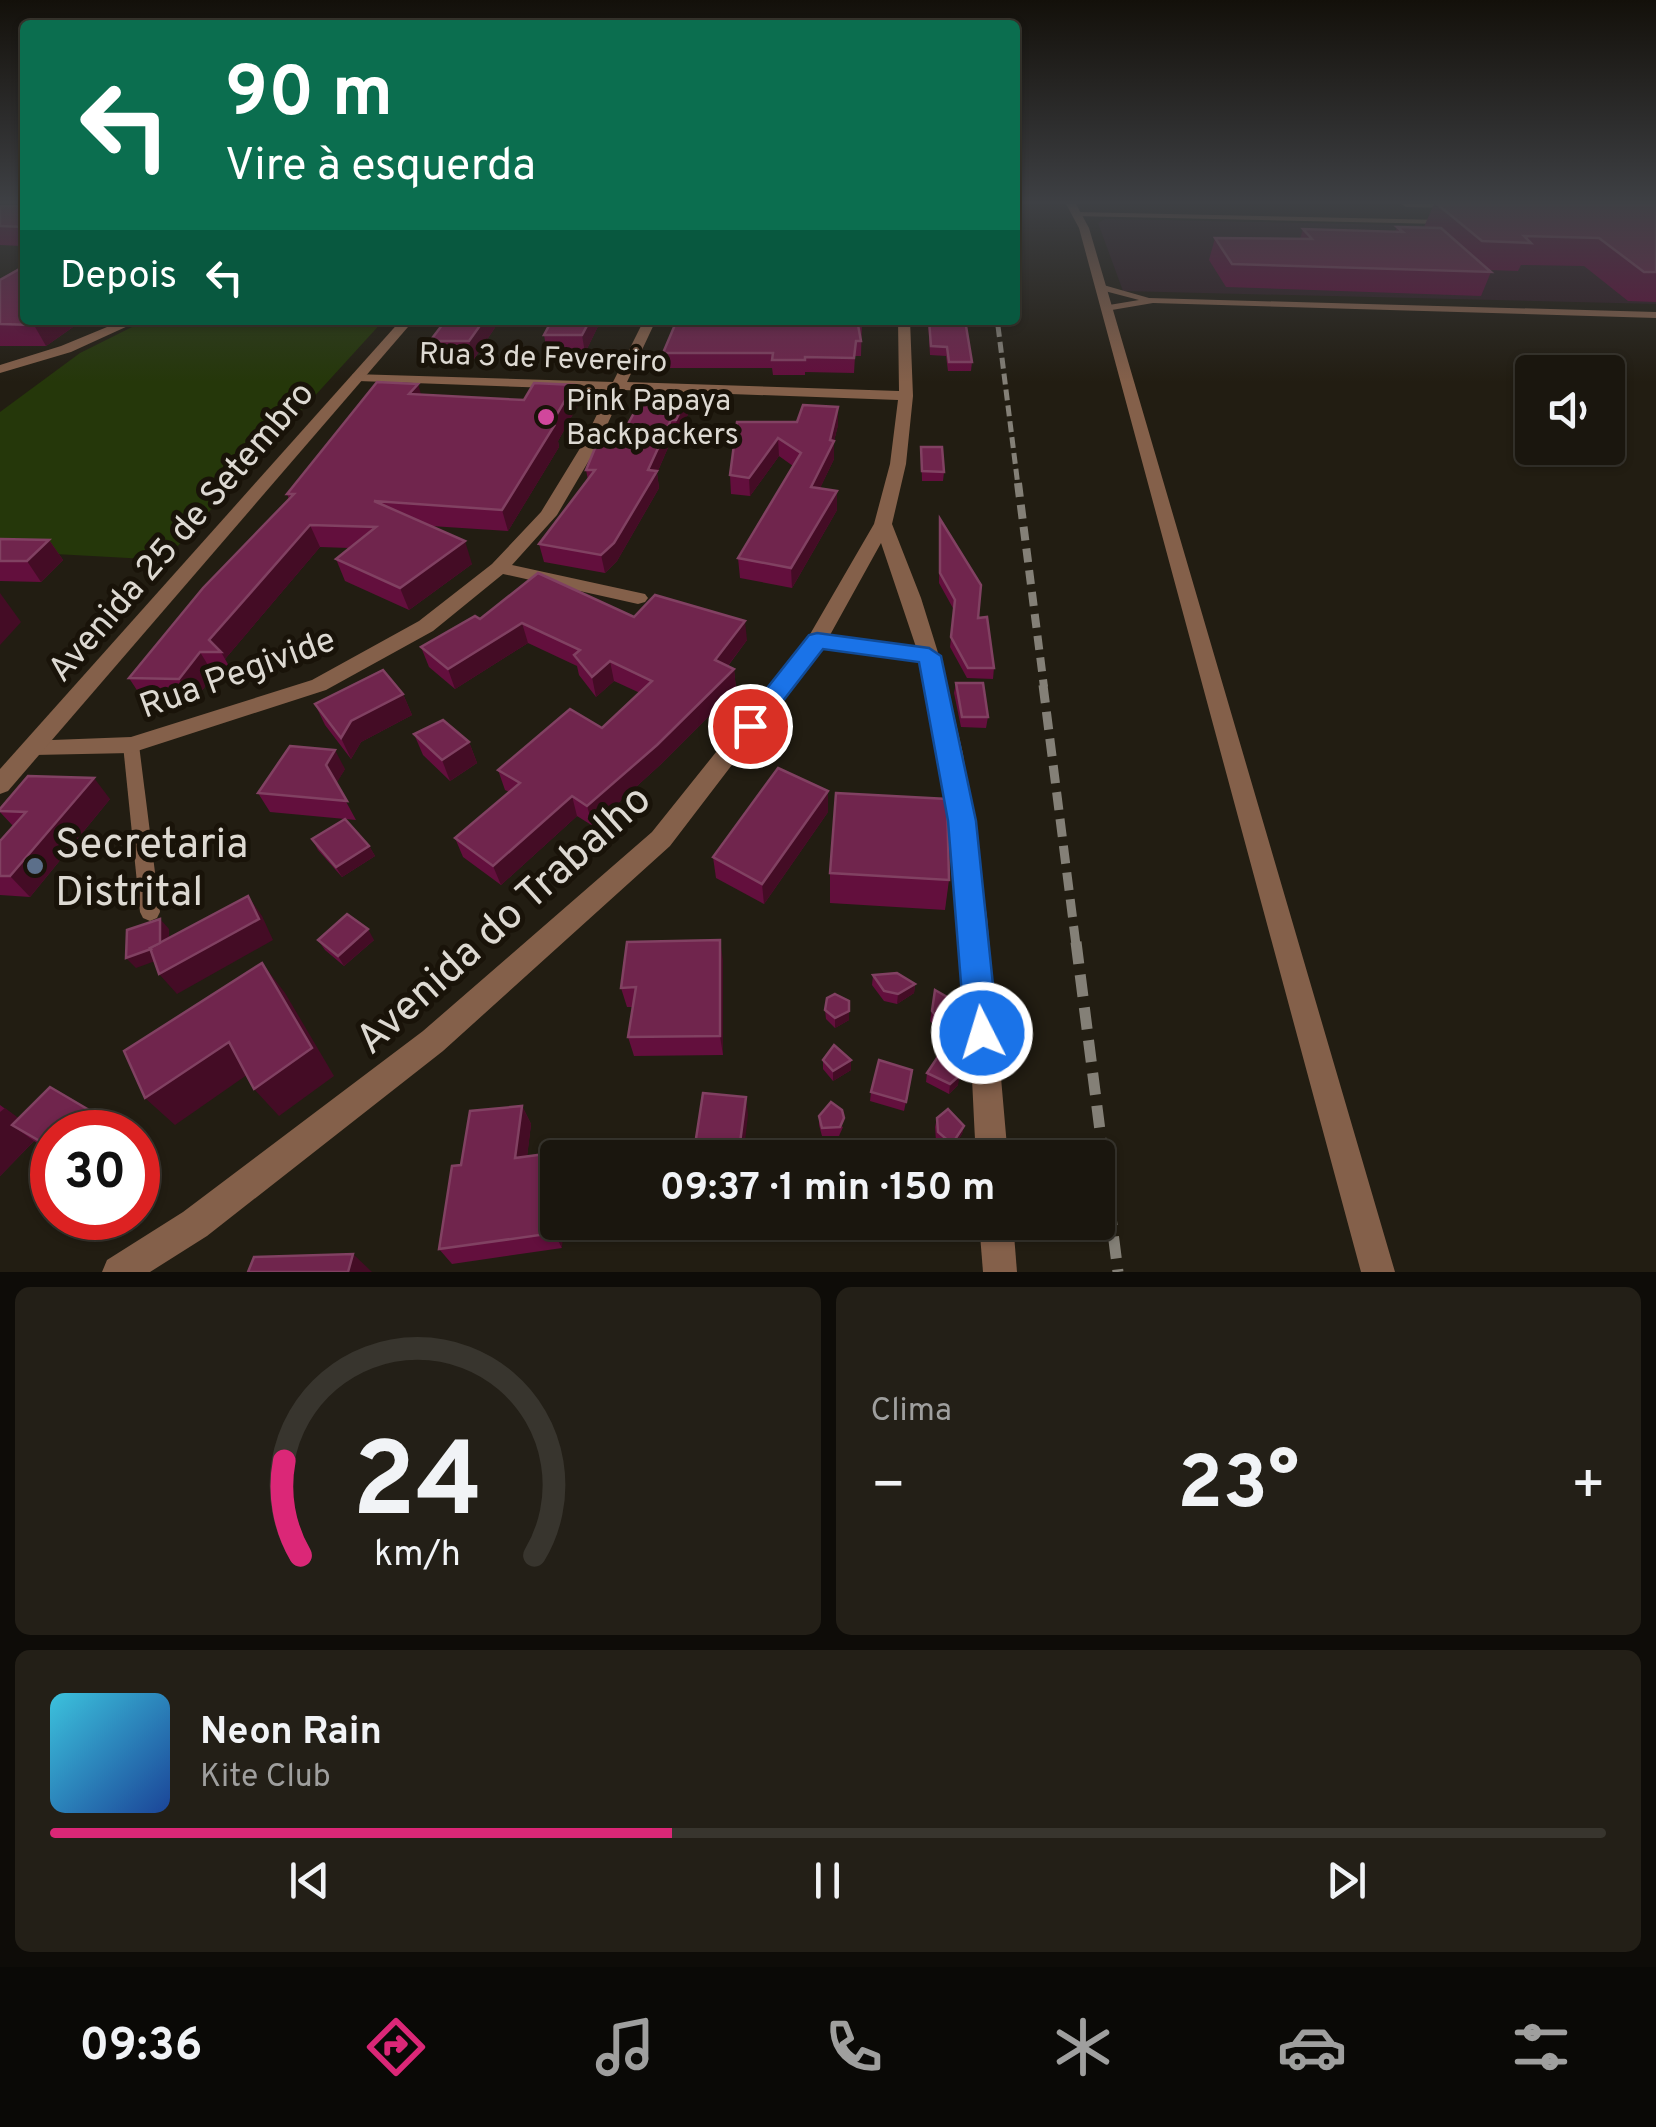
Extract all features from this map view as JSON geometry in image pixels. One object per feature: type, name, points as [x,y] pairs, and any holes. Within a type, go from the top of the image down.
[{"type":"street","points":[[1092,263],[1378,1272]]},
{"type":"street","points":[[0,369],[66,349],[123,325]]},
{"type":"street","name":"Avenida 25 de Setembro","points":[[0,785],[404,325]]},
{"type":"street","name":"Rua Pegivide","points":[[34,747],[131,744],[319,685],[426,626],[499,568],[548,515],[618,388],[648,325]]},
{"type":"street","name":"Avenida do Trabalho","points":[[119,1272],[195,1224],[433,1042],[661,839],[817,640],[883,524],[898,464],[906,396],[904,325]]},
{"type":"street","name":"Rua 3 de Fevereiro","points":[[358,377],[906,396]]},
{"type":"street","points":[[883,524],[904,571],[929,656],[962,821],[990,1140]]},
{"type":"street","points":[[499,568],[638,598]]},
{"type":"street","points":[[817,640],[929,656]]},
{"type":"street","points":[[997,1240],[1000,1272]]},
{"type":"lane","points":[[1103,297],[1656,315]]},
{"type":"lane","points":[[1103,297],[1153,300]]},
{"type":"lane","points":[[131,744],[150,912]]},
{"type":"shaded area","points":[[1113,263],[1656,263],[1656,304],[1123,291]]},
{"type":"green space","points":[[136,325],[379,325],[165,560],[0,551],[0,412],[80,353]]},
{"type":"building","points":[[1481,263],[1491,272],[1232,264]]},
{"type":"building","points":[[1633,263],[1656,263],[1656,272],[1644,272]]},
{"type":"building","points":[[20,269],[20,325],[0,324],[0,280]]},
{"type":"building","points":[[442,325],[480,325],[469,341],[430,341]]},
{"type":"building","points":[[549,325],[587,325],[582,335],[544,335]]},
{"type":"building","points":[[675,325],[858,325],[861,341],[856,341],[854,358],[772,360],[773,353],[663,353]]},
{"type":"building","points":[[929,325],[966,325],[972,362],[949,362],[947,347],[931,346]]},
{"type":"building","points":[[377,382],[418,384],[409,394],[524,400],[534,383],[574,385],[550,426],[554,426],[502,510],[374,501],[465,541],[400,588],[336,559],[376,527],[310,525],[209,640],[221,652],[200,652],[179,679],[129,678],[203,588],[294,494],[287,494]]},
{"type":"building","points":[[644,395],[687,397],[676,420],[671,420],[648,470],[657,471],[614,543],[601,555],[539,544],[595,470],[586,470],[598,441],[619,440]]},
{"type":"building","points":[[803,405],[838,407],[830,440],[834,441],[811,487],[837,491],[791,568],[738,558],[801,453],[778,438],[749,478],[730,475],[737,422],[797,422]]},
{"type":"building","points":[[921,447],[942,447],[944,472],[922,471]]},
{"type":"building","points":[[940,519],[981,585],[978,618],[987,617],[994,668],[968,668],[951,637],[955,600],[940,573]]},
{"type":"building","points":[[0,539],[49,540],[27,561],[0,561]]},
{"type":"building","points":[[538,573],[634,617],[655,595],[745,621],[715,660],[734,669],[657,745],[587,806],[572,796],[493,866],[455,838],[520,783],[498,770],[570,709],[602,728],[652,681],[610,661],[592,677],[574,655],[580,650],[522,623],[448,669],[421,647],[475,616],[480,619]]},
{"type":"building","points":[[383,670],[403,694],[351,721],[341,738],[315,704]]},
{"type":"building","points":[[956,683],[983,683],[988,717],[962,717]]},
{"type":"building","points":[[443,720],[469,742],[442,760],[414,734]]},
{"type":"building","points":[[290,746],[335,750],[326,765],[347,801],[258,793]]},
{"type":"building","points":[[778,768],[828,791],[762,884],[713,857]]},
{"type":"building","points":[[28,776],[94,778],[10,876],[0,876],[0,841],[26,812],[0,809]]},
{"type":"building","points":[[836,793],[947,799],[949,880],[830,873]]},
{"type":"building","points":[[345,819],[369,846],[336,867],[312,839]]},
{"type":"building","points":[[248,896],[259,919],[159,974],[150,948]]},
{"type":"building","points":[[347,914],[368,929],[338,956],[318,940]]},
{"type":"building","points":[[160,919],[160,943],[126,958],[127,930]]},
{"type":"building","points":[[720,940],[720,1036],[628,1037],[636,987],[621,988],[627,942]]},
{"type":"building","points":[[262,963],[312,1048],[254,1089],[229,1042],[145,1098],[124,1051]]},
{"type":"building","points":[[897,973],[915,984],[898,994],[884,991],[873,975]]},
{"type":"building","points":[[935,990],[956,1002],[960,1018],[946,1029],[932,1011]]},
{"type":"building","points":[[835,994],[849,1001],[849,1011],[835,1018],[825,1010],[827,998]]},
{"type":"building","points":[[834,1045],[851,1060],[833,1071],[823,1060]]},
{"type":"building","points":[[945,1046],[958,1059],[960,1075],[950,1084],[927,1073]]},
{"type":"building","points":[[879,1060],[912,1070],[906,1102],[871,1092]]},
{"type":"building","points":[[50,1087],[89,1110],[30,1110],[30,1135],[12,1125]]},
{"type":"building","points":[[703,1093],[746,1097],[740,1140],[696,1140]]},
{"type":"building","points":[[831,1102],[842,1110],[844,1118],[840,1127],[822,1128],[819,1116]]},
{"type":"building","points":[[522,1106],[515,1158],[540,1155],[540,1235],[439,1249],[452,1166],[461,1165],[470,1111]]},
{"type":"building","points":[[948,1109],[964,1126],[955,1140],[947,1140],[938,1132],[937,1118]]},
{"type":"building","points":[[353,1254],[348,1272],[248,1272],[254,1257]]},
{"type":"railway","points":[[998,326],[1018,486]]},
{"type":"railway","points":[[1018,483],[1044,687]]},
{"type":"railway","points":[[1043,685],[1076,945]]},
{"type":"railway","points":[[1076,942],[1118,1272]]},
{"type":"place","name":"Pink Papaya Backpackers","points":[[546,417]]},
{"type":"place","name":"Secretaria Distrital","points":[[35,866]]},
{"type":"route","points":[[750,726],[817,640],[929,656],[962,821],[982,1033]]}]
